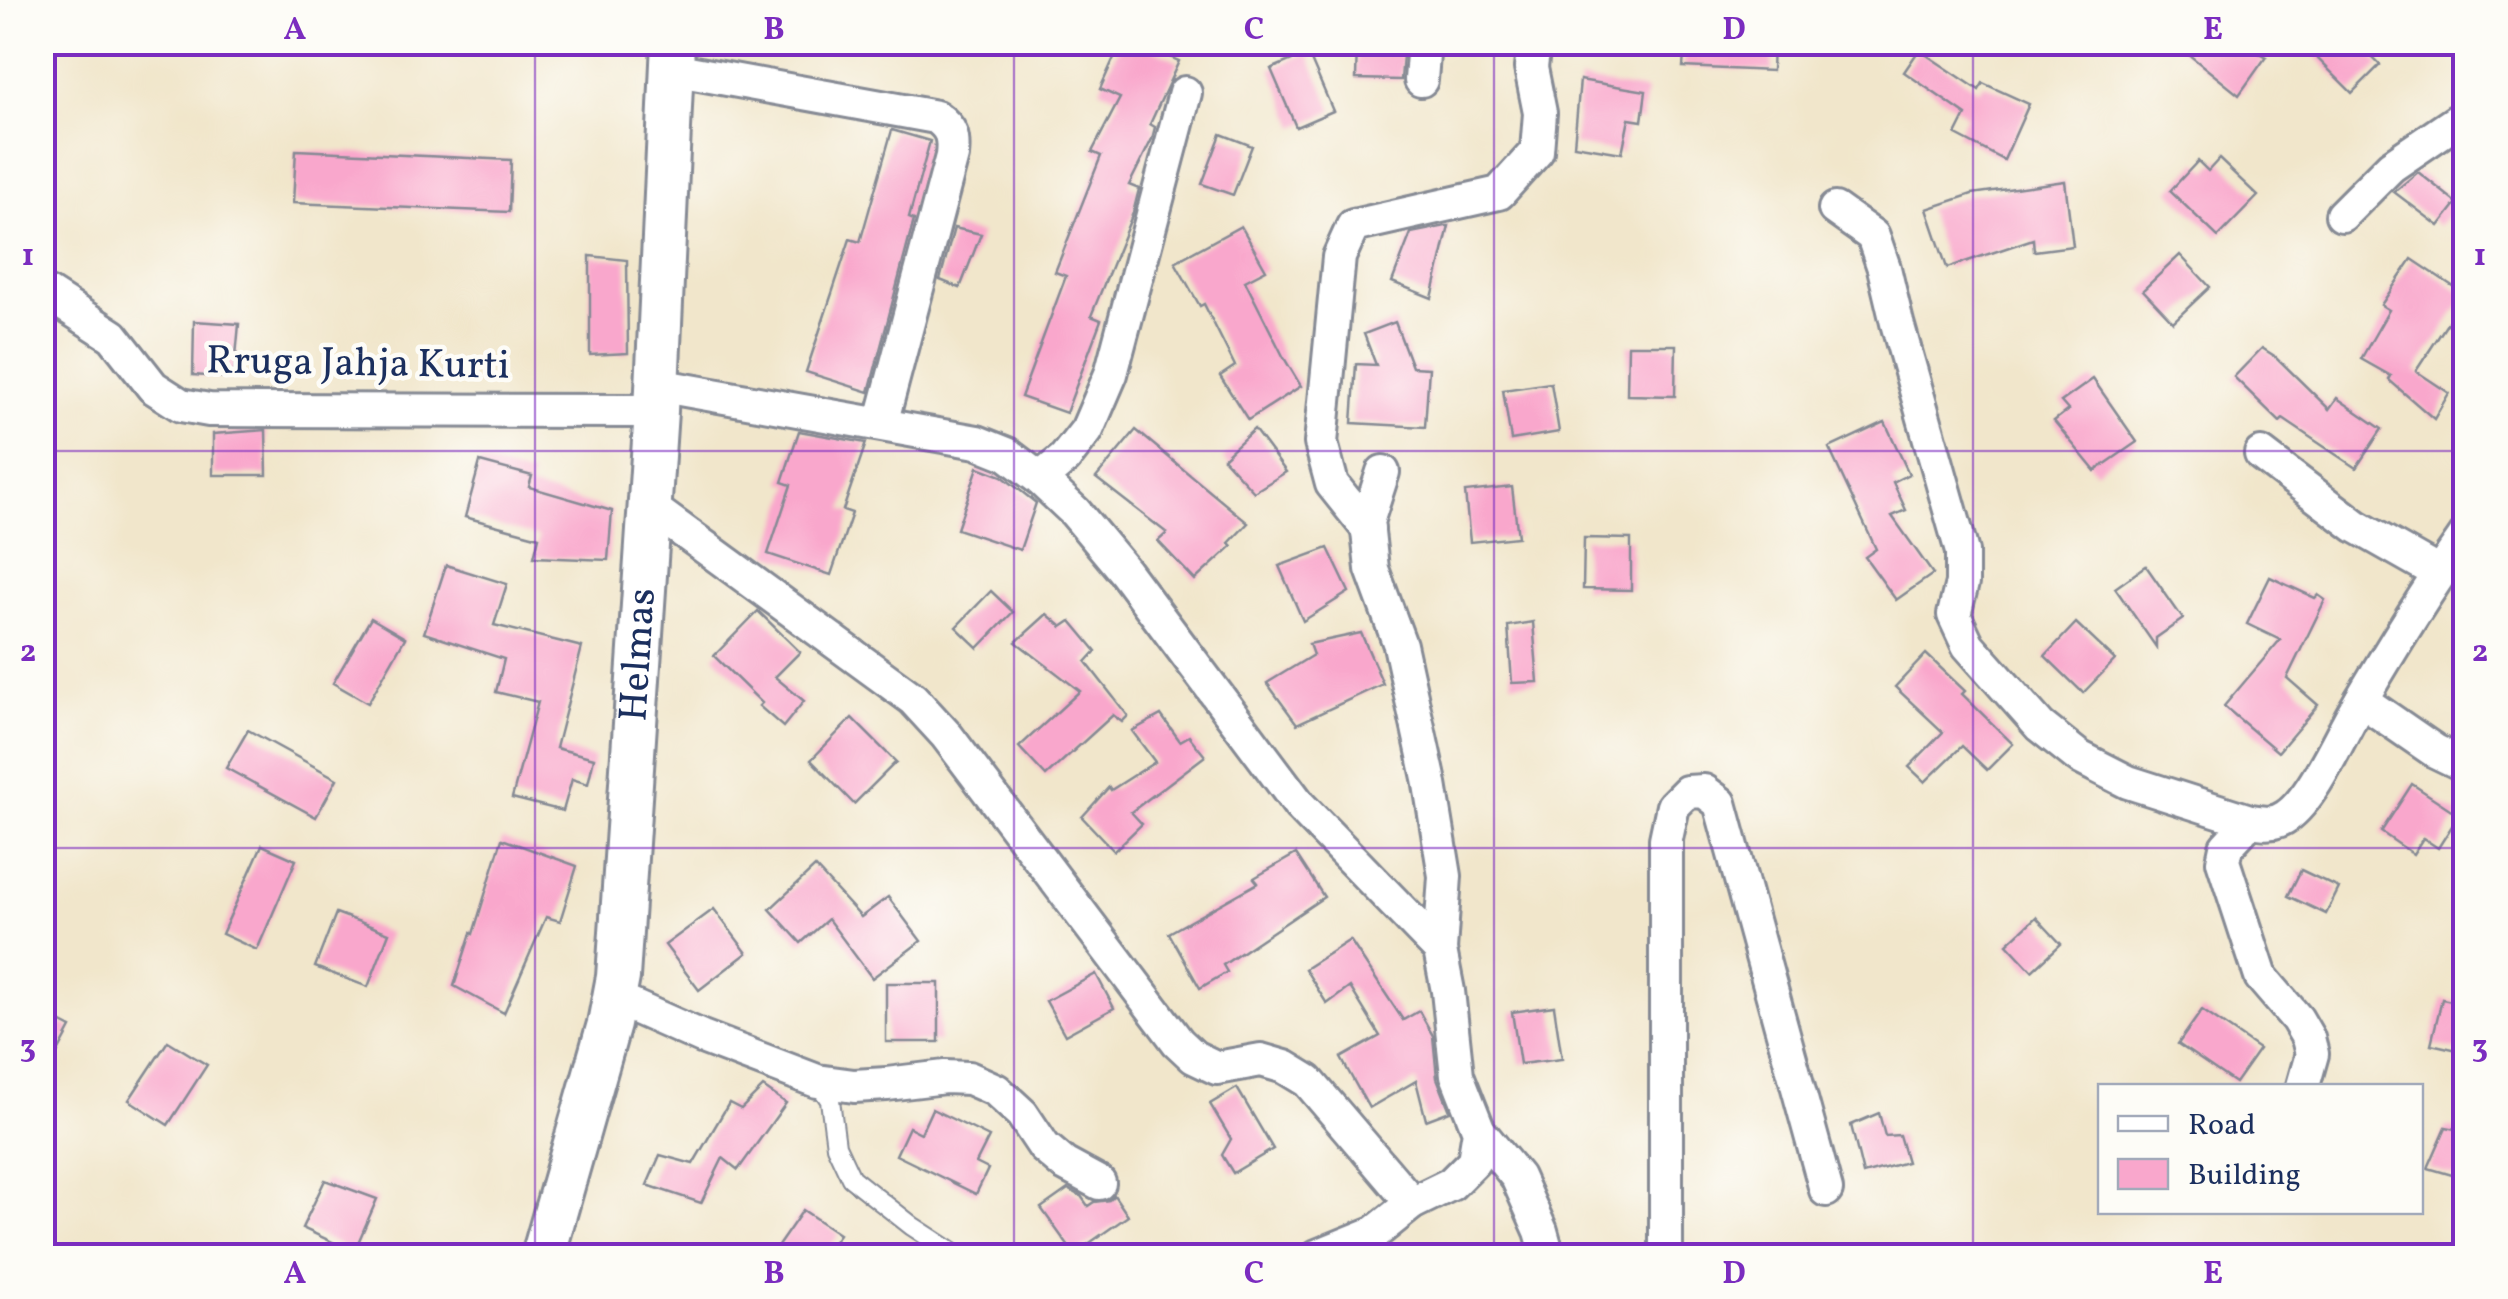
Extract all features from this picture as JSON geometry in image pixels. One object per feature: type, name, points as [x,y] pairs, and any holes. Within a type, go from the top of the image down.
[{"type":"street","points":[[1421,80],[1424,42]]},
{"type":"street","points":[[1368,529],[1332,484],[1321,442],[1339,256],[1353,226],[1499,193],[1536,151],[1540,113],[1531,68],[1534,42]]},
{"type":"street","points":[[673,56],[936,117],[954,138],[881,424]]},
{"type":"street","name":"Helmas","points":[[543,1256],[609,1024],[618,977],[650,506],[673,56]]},
{"type":"street","points":[[1040,479],[1065,458],[1087,430],[1111,374],[1185,93]]},
{"type":"street","points":[[2342,215],[2391,166],[2466,115]]},
{"type":"street","points":[[1835,209],[1872,236],[1884,268],[1962,552],[1962,583],[1954,615],[1968,645],[2040,726],[2078,757],[2128,782],[2250,821],[2269,824],[2286,818],[2299,804],[2466,535]]},
{"type":"street","name":"Rruga Jahja Kurti","points":[[42,293],[114,336],[153,387],[182,404],[208,410],[656,398],[881,424],[976,442],[1007,454],[1075,512],[1125,572],[1300,806],[1440,950]]},
{"type":"street","points":[[2261,454],[2356,526],[2439,573]]},
{"type":"street","points":[[1383,472],[1367,522],[1372,570],[1400,645],[1446,876],[1440,950],[1457,1075],[1479,1132],[1517,1176],[1548,1256]]},
{"type":"street","points":[[650,506],[912,700],[946,736],[1178,1042],[1194,1057],[1217,1068],[1261,1060],[1285,1067],[1308,1081],[1412,1203]]},
{"type":"street","points":[[2362,700],[2435,751],[2466,766]]},
{"type":"street","points":[[1666,1256],[1666,838],[1673,806],[1687,792],[1704,791],[1720,803],[1826,1190]]},
{"type":"street","points":[[2250,821],[2226,848],[2222,861],[2261,976],[2308,1038],[2312,1054],[2304,1084]]},
{"type":"street","points":[[614,998],[817,1081],[854,1086],[944,1076],[970,1078],[996,1090],[1022,1114],[1044,1148],[1099,1183]]},
{"type":"street","points":[[1317,1256],[1376,1232],[1412,1203],[1451,1184],[1474,1161],[1479,1132]]},
{"type":"lane","points":[[817,1081],[830,1100],[836,1146],[851,1178],[958,1256]]},
{"type":"building","points":[[1121,42],[1137,42],[1179,61],[1150,124],[1155,127],[1152,139],[1129,185],[1139,189],[1133,213],[1091,316],[1101,320],[1066,413],[1021,397],[1066,276],[1055,272],[1101,156],[1092,152],[1120,98],[1100,89]]},
{"type":"building","points":[[1357,42],[1404,42],[1401,80],[1356,79]]},
{"type":"building","points":[[1685,42],[1773,42],[1772,71],[1683,67]]},
{"type":"building","points":[[2173,42],[2239,42],[2266,57],[2239,95]]},
{"type":"building","points":[[2301,42],[2357,42],[2380,65],[2352,93]]},
{"type":"building","points":[[1919,50],[1979,90],[1983,83],[2029,104],[2004,160],[1956,135],[1966,115],[1904,72]]},
{"type":"building","points":[[1308,53],[1333,111],[1296,127],[1271,69]]},
{"type":"building","points":[[1580,80],[1646,91],[1642,121],[1629,119],[1622,153],[1574,145]]},
{"type":"building","points":[[892,130],[930,141],[909,218],[914,220],[869,392],[806,372],[850,239],[860,242]]},
{"type":"building","points":[[1221,134],[1252,146],[1233,195],[1202,184]]},
{"type":"building","points":[[296,150],[511,160],[509,212],[293,203]]},
{"type":"building","points":[[2219,159],[2258,196],[2218,237],[2170,191],[2198,161],[2208,171]]},
{"type":"building","points":[[2418,172],[2457,203],[2439,226],[2394,192]]},
{"type":"building","points":[[2065,181],[2073,246],[2034,251],[2033,239],[1947,268],[1927,209],[1972,194]]},
{"type":"building","points":[[1241,226],[1266,270],[1245,281],[1301,386],[1248,420],[1220,376],[1235,366],[1204,304],[1200,306],[1175,262]]},
{"type":"building","points":[[1449,226],[1432,298],[1392,282],[1411,233]]},
{"type":"building","points":[[954,228],[981,234],[960,288],[940,280]]},
{"type":"building","points":[[2180,255],[2210,287],[2173,322],[2143,290]]},
{"type":"building","points":[[590,256],[627,260],[628,353],[590,355]]},
{"type":"building","points":[[2412,259],[2466,295],[2416,371],[2449,393],[2434,419],[2389,380],[2391,376],[2361,359],[2389,310],[2381,305]]},
{"type":"building","points":[[194,321],[239,324],[234,378],[193,375]]},
{"type":"building","points":[[1395,322],[1412,367],[1429,368],[1425,427],[1352,423],[1356,364],[1376,365],[1364,334]]},
{"type":"building","points":[[1628,345],[1676,345],[1675,396],[1627,395]]},
{"type":"building","points":[[2262,348],[2329,409],[2337,398],[2382,429],[2356,468],[2283,419],[2280,422],[2234,377]]},
{"type":"building","points":[[2093,379],[2137,442],[2095,471],[2054,421],[2068,410],[2061,402]]},
{"type":"building","points":[[1551,383],[1559,432],[1511,440],[1503,390]]},
{"type":"building","points":[[1885,422],[1909,474],[1893,482],[1906,510],[1892,516],[1933,574],[1896,600],[1865,557],[1876,549],[1829,448]]},
{"type":"building","points":[[1254,429],[1286,472],[1254,492],[1223,458]]},
{"type":"building","points":[[266,430],[267,475],[213,475],[213,434]]},
{"type":"building","points":[[1136,430],[1248,523],[1229,543],[1232,546],[1195,580],[1158,541],[1167,533],[1096,478]]},
{"type":"building","points":[[799,431],[866,443],[843,510],[852,513],[831,575],[768,554],[791,485],[782,482]]},
{"type":"building","points":[[480,462],[532,476],[529,487],[612,511],[608,560],[534,557],[539,537],[465,517]]},
{"type":"building","points":[[978,467],[1002,476],[1036,503],[1020,550],[957,529]]},
{"type":"building","points":[[1512,487],[1518,537],[1470,542],[1465,492]]},
{"type":"building","points":[[1584,538],[1631,539],[1631,590],[1583,589]]},
{"type":"building","points":[[1328,548],[1349,592],[1303,621],[1279,566]]},
{"type":"building","points":[[446,565],[507,584],[494,625],[582,647],[556,748],[594,758],[588,784],[572,779],[563,811],[512,798],[538,702],[496,692],[504,659],[424,633]]},
{"type":"building","points":[[2146,566],[2183,619],[2156,638],[2156,647],[2115,588]]},
{"type":"building","points":[[2270,577],[2325,600],[2287,678],[2318,705],[2278,752],[2224,706],[2280,640],[2247,624]]},
{"type":"building","points":[[991,591],[1013,612],[978,648],[956,627]]},
{"type":"building","points":[[758,611],[800,652],[775,677],[804,701],[783,727],[714,656]]},
{"type":"building","points":[[1047,614],[1062,627],[1071,621],[1096,651],[1086,662],[1128,716],[1122,722],[1113,715],[1046,776],[1019,747],[1080,691],[1016,642]]},
{"type":"building","points":[[371,618],[405,638],[368,703],[333,683]]},
{"type":"building","points":[[1533,622],[1538,682],[1512,683],[1508,626]]},
{"type":"building","points":[[2076,623],[2115,660],[2083,693],[2045,656]]},
{"type":"building","points":[[1361,633],[1383,684],[1297,724],[1267,683],[1313,655],[1309,644]]},
{"type":"building","points":[[1926,654],[2013,744],[1987,770],[1962,746],[1925,782],[1909,767],[1943,732],[1895,687]]},
{"type":"building","points":[[1161,715],[1180,741],[1189,736],[1205,756],[1131,812],[1142,824],[1114,851],[1082,817],[1109,787],[1111,790],[1155,762],[1132,731]]},
{"type":"building","points":[[852,718],[896,762],[854,804],[811,760]]},
{"type":"building","points":[[248,730],[337,779],[316,817],[226,768]]},
{"type":"building","points":[[2412,784],[2459,815],[2438,848],[2423,838],[2413,854],[2381,832]]},
{"type":"building","points":[[502,839],[577,866],[560,921],[546,917],[504,1013],[454,986]]},
{"type":"building","points":[[262,845],[296,860],[257,950],[222,934]]},
{"type":"building","points":[[1296,854],[1324,897],[1223,965],[1227,972],[1200,988],[1169,933],[1258,883],[1254,878]]},
{"type":"building","points":[[815,867],[861,917],[888,897],[921,941],[872,978],[828,919],[801,943],[770,909]]},
{"type":"building","points":[[2301,870],[2339,888],[2326,914],[2288,896]]},
{"type":"building","points":[[714,909],[747,953],[699,990],[665,945]]},
{"type":"building","points":[[336,913],[389,933],[368,987],[315,967]]},
{"type":"building","points":[[2036,917],[2061,944],[2032,971],[2007,944]]},
{"type":"building","points":[[1350,940],[1403,1020],[1419,1011],[1433,1036],[1437,1078],[1450,1111],[1426,1120],[1416,1081],[1369,1108],[1341,1058],[1380,1036],[1350,987],[1327,1004],[1305,969]]},
{"type":"building","points":[[1096,974],[1114,1008],[1065,1035],[1046,1001]]},
{"type":"building","points":[[886,983],[939,983],[939,1042],[886,1042]]},
{"type":"building","points":[[2442,999],[2466,1004],[2466,1052],[2431,1044]]},
{"type":"building","points":[[1554,1006],[1562,1059],[1520,1064],[1512,1012]]},
{"type":"building","points":[[2202,1010],[2259,1049],[2235,1083],[2178,1044]]},
{"type":"building","points":[[42,1013],[71,1028],[42,1082]]},
{"type":"building","points":[[168,1041],[207,1065],[168,1125],[129,1100]]},
{"type":"building","points":[[763,1087],[786,1103],[738,1170],[723,1158],[701,1203],[647,1185],[660,1155],[693,1164],[729,1103],[741,1109]]},
{"type":"building","points":[[1237,1088],[1273,1149],[1233,1173],[1222,1155],[1231,1139],[1210,1104]]},
{"type":"building","points":[[932,1109],[989,1137],[976,1163],[988,1169],[976,1194],[896,1155],[909,1127],[921,1133]]},
{"type":"building","points":[[1879,1113],[1885,1136],[1899,1135],[1907,1162],[1863,1174],[1851,1125]]},
{"type":"building","points":[[2446,1127],[2466,1131],[2466,1179],[2428,1168]]},
{"type":"building","points":[[325,1180],[377,1199],[354,1252],[302,1228]]},
{"type":"building","points":[[1068,1189],[1081,1196],[1088,1206],[1114,1195],[1128,1216],[1074,1254],[1041,1208]]},
{"type":"building","points":[[803,1210],[839,1234],[824,1256],[792,1256],[778,1246]]}]
